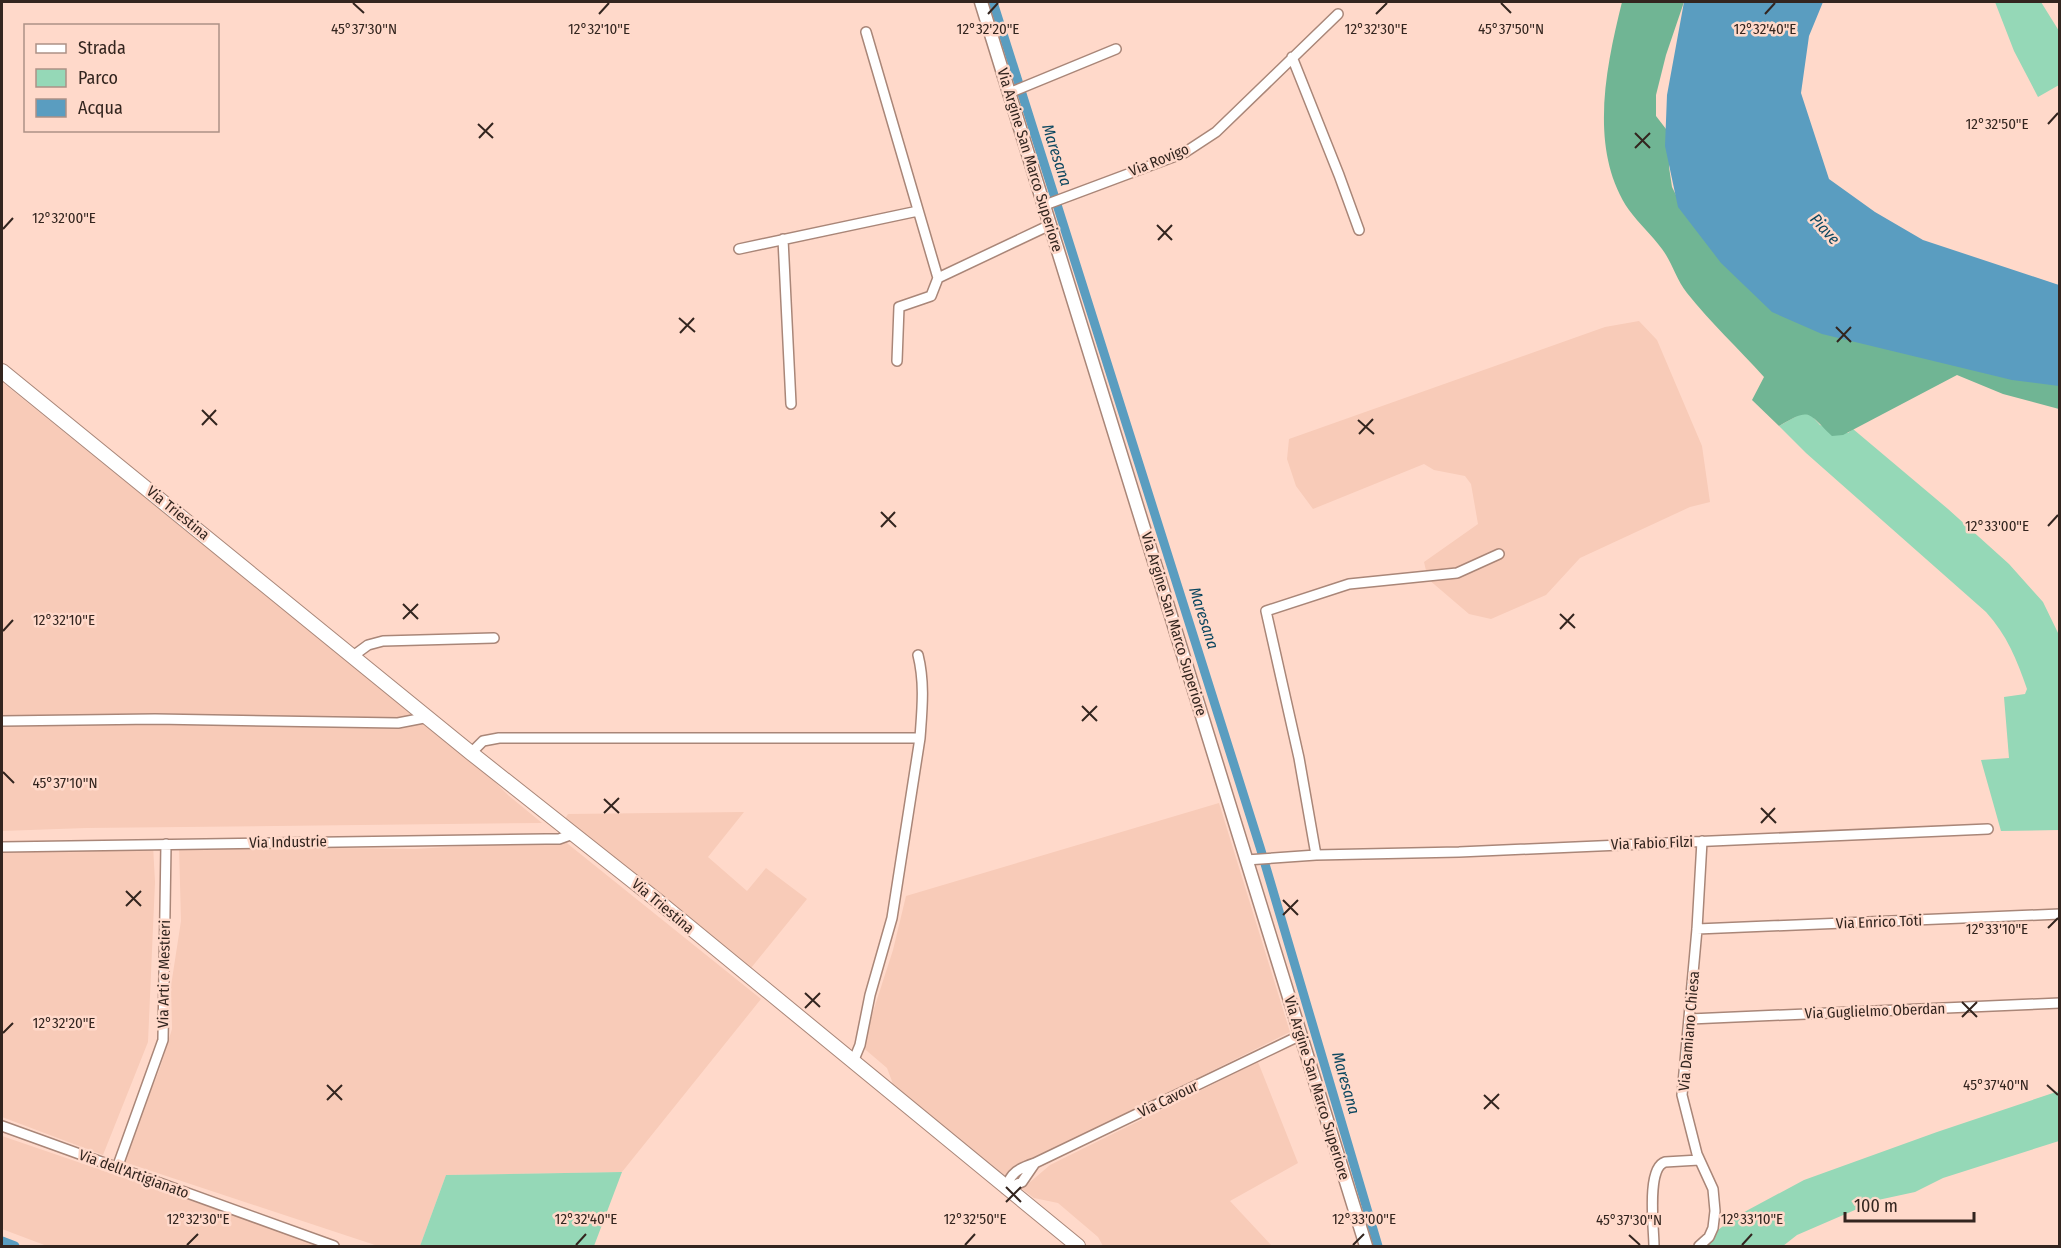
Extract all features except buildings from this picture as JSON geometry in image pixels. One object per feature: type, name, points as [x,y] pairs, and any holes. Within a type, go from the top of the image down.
[{"type":"main road","name":"Via Triestina","points":[[2,371],[1078,1246]]},
{"type":"street","name":"Via Argine San Marco Superiore","points":[[981,2],[1047,205],[1050,225],[1249,860],[1366,1246]]},
{"type":"street","name":"Via Rovigo","points":[[1047,205],[1184,153],[1216,132],[1338,14]]},
{"type":"street","points":[[866,32],[938,278],[931,296],[899,307],[897,361]]},
{"type":"street","points":[[1011,92],[1116,49]]},
{"type":"street","points":[[1293,57],[1359,230]]},
{"type":"street","points":[[739,249],[918,211]]},
{"type":"street","points":[[938,278],[1050,225]]},
{"type":"street","points":[[783,239],[791,404]]},
{"type":"street","points":[[1316,855],[1299,758],[1266,611],[1348,584],[1457,573],[1499,554]]},
{"type":"street","points":[[353,656],[368,645],[383,641],[494,638]]},
{"type":"street","points":[[853,1062],[860,1045],[870,995],[892,918],[920,738],[923,699],[922,672],[918,655]]},
{"type":"street","points":[[2,721],[155,719],[398,723],[429,717]]},
{"type":"street","points":[[471,753],[483,741],[500,738],[920,738]]},
{"type":"street","name":"Via Fabio Filzi","points":[[1249,860],[1316,855],[1459,852],[1988,828]]},
{"type":"street","name":"Via Industrie","points":[[2,847],[546,839],[573,834]]},
{"type":"street","name":"Via Damiano Chiesa","points":[[1699,1246],[1709,1237],[1713,1228],[1715,1211],[1713,1190],[1699,1160],[1682,1095],[1698,929],[1702,841]]},
{"type":"street","name":"Via Arti e Mestieri","points":[[117,1168],[163,1040],[166,844]]},
{"type":"street","name":"Via Enrico Toti","points":[[1698,929],[2060,914]]},
{"type":"street","name":"Via Guglielmo Oberdan","points":[[1690,1019],[2060,1003]]},
{"type":"street","name":"Via Cavour","points":[[1006,1189],[1022,1182],[1035,1163],[1301,1035]]},
{"type":"street","name":"Via dell'Artigianato","points":[[2,1126],[334,1246]]},
{"type":"street","points":[[1654,1246],[1653,1182],[1656,1170],[1661,1163],[1665,1162],[1699,1160]]},
{"type":"shaded area","points":[[1639,321],[1657,340],[1702,446],[1710,502],[1690,507],[1580,558],[1546,595],[1491,619],[1469,614],[1428,579],[1424,562],[1478,524],[1471,484],[1465,476],[1434,470],[1424,464],[1313,509],[1296,486],[1287,459],[1289,439],[1605,327]]},
{"type":"shaded area","points":[[2,382],[489,776],[542,823],[2,831]]},
{"type":"shaded area","points":[[1219,803],[1290,1032],[1044,1154],[1012,1181],[893,1084],[887,1068],[860,1045],[893,950],[906,896]]},
{"type":"shaded area","points":[[744,812],[708,857],[747,891],[766,868],[807,899],[751,968],[565,819],[568,814]]},
{"type":"shaded area","points":[[563,840],[761,999],[622,1172],[446,1175],[420,1246],[378,1246],[121,1161],[159,1071],[172,1029],[171,986],[181,921],[179,846],[415,849]]},
{"type":"shaded area","points":[[153,845],[155,882],[148,1042],[103,1155],[2,1117],[2,848]]},
{"type":"shaded area","points":[[1258,1062],[1298,1163],[1230,1201],[1272,1246],[1103,1246],[1098,1237],[1058,1203],[1034,1198],[1022,1189],[1050,1165]]},
{"type":"shaded area","points":[[2,1136],[323,1246],[47,1246],[2,1229]]},
{"type":"green space","points":[[1622,2],[1684,2],[1666,55],[1656,95],[1656,116],[1666,129],[1671,147],[1669,167],[1672,187],[1683,209],[2059,370],[2059,409],[2003,394],[1957,375],[1843,435],[1832,436],[1813,417],[1803,414],[1779,426],[1752,400],[1764,377],[1687,293],[1665,254],[1629,210],[1616,187],[1608,161],[1604,108],[1606,81]]},
{"type":"green space","points":[[1995,2],[2041,2],[2059,31],[2059,85],[2038,97],[2014,51]]},
{"type":"green space","points":[[1802,413],[1811,415],[1820,425],[1848,433],[1853,429],[2009,564],[2043,602],[2059,635],[2059,830],[2001,831],[1981,760],[2009,758],[2004,697],[2025,694],[2027,689],[2006,639],[1986,612],[1806,453],[1779,426]]},
{"type":"green space","points":[[2059,1091],[2059,1141],[1943,1178],[1915,1192],[1878,1200],[1797,1235],[1783,1246],[1697,1246],[1735,1217],[1804,1180]]},
{"type":"green space","points":[[622,1172],[594,1246],[420,1246],[446,1175]]},
{"type":"water","name":"Piave","points":[[1684,2],[1823,2],[1809,36],[1801,93],[1829,179],[1875,212],[1923,240],[2059,285],[2059,386],[2012,380],[1822,334],[1772,312],[1721,263],[1678,207],[1665,146],[1667,95]]},
{"type":"waterway","name":"Maresana","points":[[993,2],[1260,847],[1378,1246]]},
{"type":"waterway","points":[[2,1241],[15,1246]]}]
